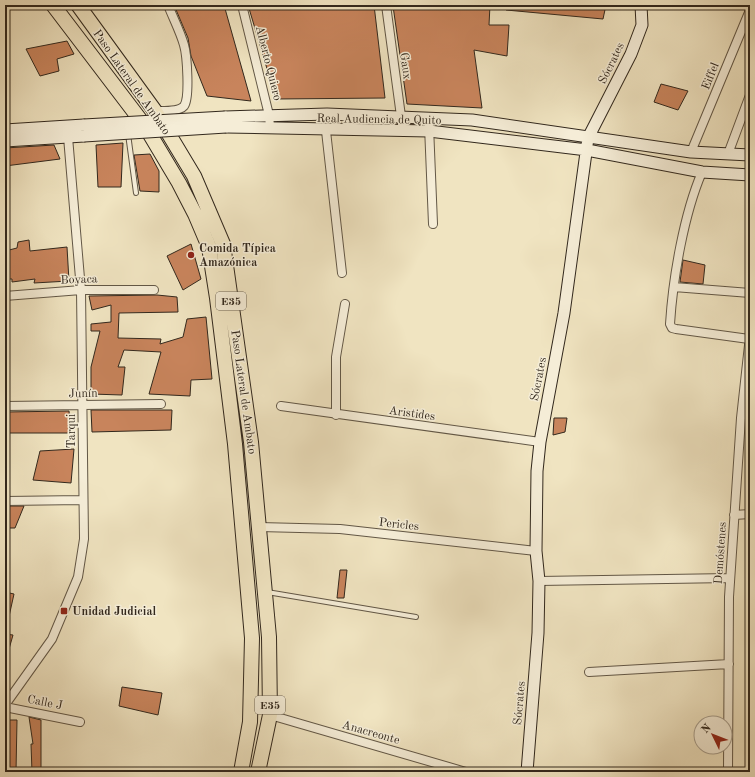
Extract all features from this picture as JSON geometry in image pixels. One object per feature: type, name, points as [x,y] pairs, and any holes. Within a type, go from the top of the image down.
[{"type":"highway","name":"Paso Lateral de Ambato","points":[[53,5],[128,112],[144,126],[196,214],[209,247],[217,298],[234,436],[252,638],[250,722]]},
{"type":"highway","name":"Paso Lateral de Ambato","points":[[78,5],[155,111],[194,176],[223,244],[251,442],[269,644],[270,715],[258,772]]},
{"type":"highway","points":[[233,772],[250,722]]},
{"type":"highway","points":[[242,772],[250,722]]},
{"type":"main road","name":"Sócrates","points":[[527,772],[538,633],[539,581],[536,551],[537,471],[540,442],[564,313],[588,138],[631,54],[642,25],[641,5]]},
{"type":"main road","name":"Real Audiencia de Quito","points":[[5,130],[84,131],[226,122],[269,115],[327,114],[472,120],[691,152],[750,155]]},
{"type":"main road","name":"Real Audiencia de Quito","points":[[226,122],[270,128],[429,131],[587,150],[702,172],[750,175]]},
{"type":"main road","name":"Real Audiencia de Quito","points":[[5,141],[68,138],[84,131]]},
{"type":"street","points":[[155,111],[180,109],[185,105],[186,99],[187,74],[184,46],[168,5]]},
{"type":"street","name":"Alberto Quiero","points":[[242,5],[269,115],[270,128]]},
{"type":"street","name":"Gaux","points":[[386,5],[403,131]]},
{"type":"street","name":"Eiffel","points":[[691,152],[750,10]]},
{"type":"street","points":[[728,154],[750,95]]},
{"type":"street","points":[[429,119],[433,224]]},
{"type":"street","points":[[326,130],[342,273]]},
{"type":"street","name":"Tarqui","points":[[5,706],[52,639],[78,577],[84,539],[81,290],[68,138]]},
{"type":"street","points":[[702,172],[693,194],[674,287],[670,324],[672,328],[750,338]]},
{"type":"street","points":[[674,287],[750,293]]},
{"type":"street","name":"Boyaca","points":[[5,296],[81,290],[154,290]]},
{"type":"street","points":[[336,415],[336,358],[345,304]]},
{"type":"street","name":"Demóstenes","points":[[728,772],[730,578],[734,515],[747,391],[750,338]]},
{"type":"street","name":"Junín","points":[[5,406],[161,404]]},
{"type":"street","name":"Aristides","points":[[281,406],[336,415],[540,442]]},
{"type":"street","points":[[5,501],[83,500]]},
{"type":"street","points":[[734,515],[750,514]]},
{"type":"street","name":"Pericles","points":[[259,527],[340,530],[536,551]]},
{"type":"street","points":[[539,581],[730,578]]},
{"type":"street","points":[[590,672],[729,664]]},
{"type":"street","name":"Calle J","points":[[5,706],[80,722]]},
{"type":"street","name":"Anacreonte","points":[[270,715],[466,772]]},
{"type":"lane","points":[[128,112],[136,194]]},
{"type":"lane","points":[[265,592],[416,617]]},
{"type":"building","points":[[174,5],[224,5],[251,101],[207,96],[191,56],[188,38]]},
{"type":"building","points":[[248,5],[374,5],[385,98],[276,99]]},
{"type":"building","points":[[490,5],[489,25],[509,25],[507,56],[474,50],[482,108],[407,104],[393,6]]},
{"type":"building","points":[[506,5],[606,5],[603,19],[506,10]]},
{"type":"building","points":[[67,41],[74,54],[57,59],[59,71],[40,76],[26,49]]},
{"type":"building","points":[[661,84],[688,91],[678,110],[654,102]]},
{"type":"building","points":[[123,143],[121,187],[98,187],[96,145]]},
{"type":"building","points":[[54,145],[60,159],[5,166],[5,148]]},
{"type":"building","points":[[150,154],[159,171],[159,192],[140,191],[134,155]]},
{"type":"building","points":[[29,240],[30,251],[67,247],[69,281],[34,283],[35,279],[12,282],[12,279],[5,279],[5,251],[17,248],[18,242]]},
{"type":"building","points":[[191,244],[201,279],[183,290],[167,256]]},
{"type":"building","points":[[683,260],[705,265],[703,284],[680,282]]},
{"type":"building","points":[[157,295],[177,297],[178,312],[119,313],[118,338],[161,339],[160,344],[183,337],[187,319],[206,317],[212,379],[191,380],[190,396],[149,394],[161,352],[124,350],[118,367],[125,367],[122,395],[91,394],[91,367],[100,331],[91,331],[91,324],[111,322],[111,305],[92,310],[89,296]]},
{"type":"building","points":[[91,410],[172,410],[171,430],[92,432]]},
{"type":"building","points":[[69,411],[71,433],[5,433],[5,412]]},
{"type":"building","points":[[554,418],[567,418],[565,432],[553,435]]},
{"type":"building","points":[[74,449],[71,483],[33,480],[40,451]]},
{"type":"building","points":[[5,506],[24,506],[15,528],[5,528]]},
{"type":"building","points":[[340,570],[347,570],[344,598],[337,598]]},
{"type":"building","points":[[5,592],[14,594],[8,621],[5,621]]},
{"type":"building","points":[[5,634],[13,635],[7,656],[5,656]]},
{"type":"building","points":[[122,687],[162,693],[158,715],[119,706]]},
{"type":"building","points":[[29,717],[41,720],[41,772],[32,772],[31,744],[33,744]]},
{"type":"building","points":[[9,720],[17,720],[16,772],[8,772]]},
{"type":"place","name":"Comida Típica Amazónica","points":[[191,255]]},
{"type":"place","name":"Unidad Judicial","points":[[64,611]]}]
